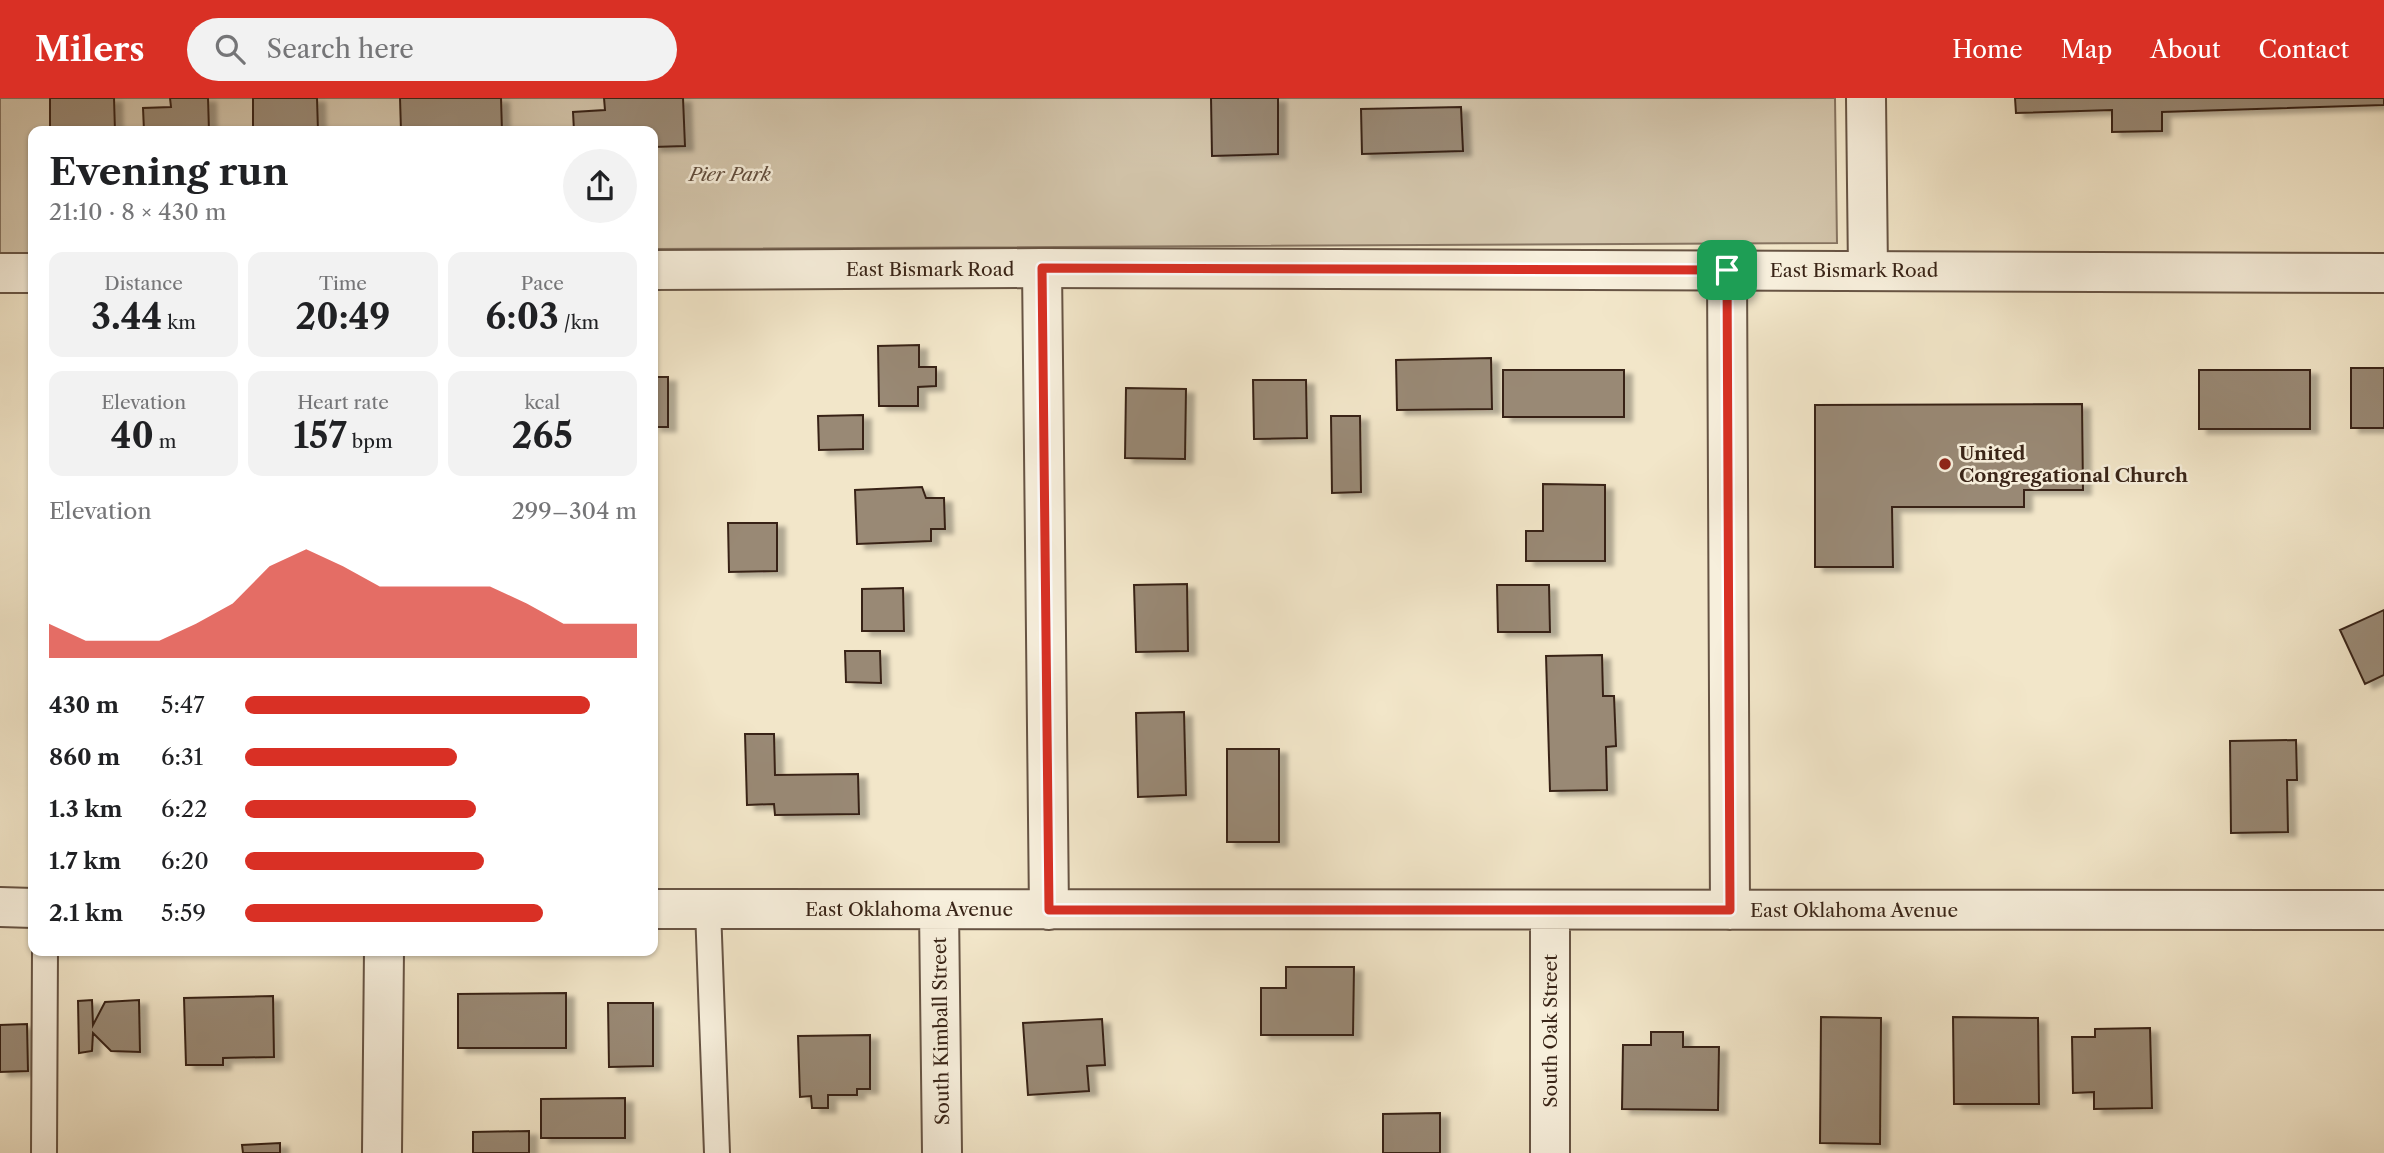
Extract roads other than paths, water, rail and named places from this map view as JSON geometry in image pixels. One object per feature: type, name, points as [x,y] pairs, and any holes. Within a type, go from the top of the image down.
[{"type":"street","points":[[1867,98],[1868,270]]},
{"type":"street","points":[[1042,268],[1049,910]]},
{"type":"street","name":"East Bismark Road","points":[[658,270],[1042,268],[2384,273]]},
{"type":"street","points":[[1727,270],[1730,910]]},
{"type":"street","points":[[0,273],[28,273]]},
{"type":"street","points":[[0,907],[28,908]]},
{"type":"street","name":"East Oklahoma Avenue","points":[[658,909],[2384,910]]},
{"type":"street","name":"South Kimball Street","points":[[939,909],[942,1153]]},
{"type":"street","name":"South Oak Street","points":[[1550,910],[1550,1153]]},
{"type":"street","points":[[383,1153],[384,956]]},
{"type":"lane","points":[[708,909],[717,1153]]},
{"type":"lane","points":[[44,1153],[45,956]]},
{"type":"place","name":"United Congregational Church","points":[[1945,464]]},
{"type":"park label","name":"Pier Park","points":[[730,174]]}]
